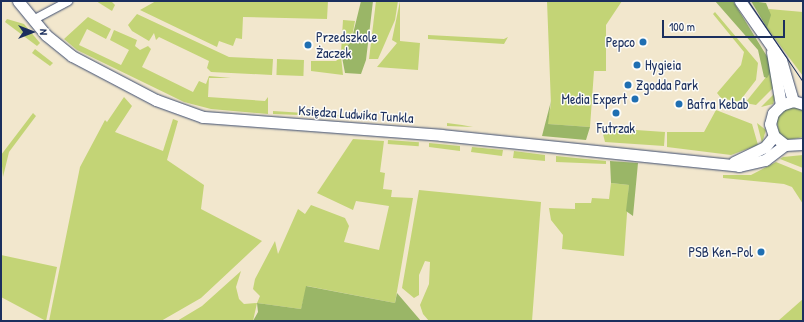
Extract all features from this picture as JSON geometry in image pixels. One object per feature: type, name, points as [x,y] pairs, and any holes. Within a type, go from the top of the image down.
[{"type":"street","name":"Księdza Ludwika Tunkla","points":[[18,1],[33,20],[60,47],[86,65],[177,109],[203,117],[441,135],[728,165],[752,164],[785,145]]},
{"type":"street","points":[[33,20],[68,1]]},
{"type":"street","points":[[740,1],[771,48],[781,60],[798,102],[781,105],[771,119],[774,136],[785,145],[803,144]]},
{"type":"street","points":[[771,48],[781,105]]},
{"type":"street","name":"Księdza Ludwika Tunkla","points":[[728,165],[758,152],[774,136]]},
{"type":"green space","points":[[96,1],[111,1],[115,5],[112,11]]},
{"type":"green space","points":[[156,1],[328,1],[327,19],[243,17],[242,39],[236,38],[233,46],[219,41],[217,47],[140,10]]},
{"type":"green space","points":[[361,1],[373,1],[366,60],[361,74],[345,73],[341,52],[351,42]]},
{"type":"green space","points":[[376,1],[398,1],[395,20],[378,59],[369,59]]},
{"type":"green space","points":[[400,1],[400,41],[420,43],[418,70],[377,67],[397,43],[392,40]]},
{"type":"green space","points":[[547,1],[622,1],[606,25],[606,71],[594,71],[590,127],[547,124],[551,105]]},
{"type":"green space","points":[[715,1],[733,1],[768,58],[771,71],[767,78],[764,77],[758,50]]},
{"type":"green space","points":[[751,1],[766,3],[771,15],[767,28]]},
{"type":"green space","points":[[769,9],[803,12],[803,76],[767,28]]},
{"type":"green space","points":[[715,12],[758,63],[756,80],[739,102],[721,98],[717,93],[741,65],[744,52],[713,14]]},
{"type":"green space","points":[[137,14],[229,57],[273,59],[272,75],[211,72],[207,68],[209,61],[159,37],[156,40],[154,33],[149,41],[132,31],[128,25]]},
{"type":"green space","points":[[88,17],[111,29],[106,39],[87,29],[79,45],[121,65],[129,50],[110,40],[114,30],[137,40],[135,46],[140,50],[148,46],[151,49],[142,67],[193,92],[199,81],[206,84],[209,76],[231,78],[209,78],[208,97],[265,101],[268,97],[268,114],[211,109],[184,102],[77,50],[64,39]]},
{"type":"green space","points":[[7,19],[24,24],[40,43],[37,46],[5,22]]},
{"type":"green space","points":[[343,20],[355,21],[351,42],[341,52]]},
{"type":"green space","points":[[428,35],[504,39],[508,37],[504,44],[428,39]]},
{"type":"green space","points":[[35,49],[53,63],[50,66],[32,53]]},
{"type":"green space","points":[[341,56],[343,75],[311,71],[311,61],[336,61]]},
{"type":"green space","points":[[277,59],[304,60],[303,76],[276,75]]},
{"type":"green space","points":[[771,71],[774,87],[756,105],[745,103]]},
{"type":"green space","points":[[777,91],[773,104],[761,107]]},
{"type":"green space","points":[[124,97],[132,106],[115,132],[163,151],[173,119],[178,121],[167,160],[204,185],[201,209],[262,241],[201,298],[161,321],[49,321],[80,167],[105,120],[107,122]]},
{"type":"green space","points":[[551,101],[548,124],[590,127],[586,140],[542,136]]},
{"type":"green space","points":[[795,106],[803,110],[803,137],[788,140],[779,134],[776,117],[784,108]]},
{"type":"green space","points":[[716,110],[752,124],[758,145],[731,155],[667,147],[667,132],[704,132]]},
{"type":"green space","points":[[273,111],[351,116],[353,117],[273,114]]},
{"type":"green space","points":[[33,113],[36,116],[9,152],[3,177],[1,155]]},
{"type":"green space","points":[[447,123],[462,125],[473,127],[447,126]]},
{"type":"green space","points":[[757,123],[766,130],[762,143]]},
{"type":"green space","points":[[607,128],[665,132],[664,146],[605,142],[602,130]]},
{"type":"green space","points":[[353,139],[384,141],[380,172],[385,173],[383,189],[392,190],[391,197],[413,198],[395,303],[307,286],[301,309],[257,303],[260,296],[253,289],[255,279],[275,241],[278,254],[298,209],[305,214],[311,205],[345,218],[349,226],[344,242],[379,250],[389,206],[356,201],[353,210],[317,193]]},
{"type":"green space","points":[[388,140],[419,142],[419,146],[388,144]]},
{"type":"green space","points":[[429,143],[460,146],[460,151],[429,147]]},
{"type":"green space","points":[[472,147],[503,150],[502,156],[471,152]]},
{"type":"green space","points":[[514,151],[545,155],[545,161],[513,158]]},
{"type":"green space","points":[[803,155],[803,168],[780,159],[783,157]]},
{"type":"green space","points":[[556,156],[606,161],[606,164],[556,162]]},
{"type":"green space","points":[[610,161],[638,163],[633,216],[626,211],[629,185],[611,183]]},
{"type":"green space","points":[[776,162],[803,173],[803,204],[792,187],[784,184],[723,178],[723,175],[751,175]]},
{"type":"green space","points":[[611,183],[629,185],[624,256],[562,249],[563,235],[551,220],[549,208],[575,209],[575,203],[591,203],[592,198],[609,199]]},
{"type":"green space","points":[[419,190],[541,202],[532,321],[429,321],[423,314],[420,305],[429,284],[430,262],[425,261],[419,275],[419,295],[414,298],[402,288]]},
{"type":"green space","points":[[1,255],[57,267],[46,321],[1,297]]},
{"type":"green space","points":[[241,271],[236,287],[239,299],[244,304],[257,303],[253,321],[177,321],[202,306]]},
{"type":"green space","points":[[306,286],[395,303],[397,293],[421,321],[253,321],[258,312],[257,303],[301,309]]},
{"type":"green space","points":[[803,299],[803,321],[778,321]]},
{"type":"tram line","points":[[748,1],[803,82]]},
{"type":"place","name":"Pepco","points":[[643,42]]},
{"type":"place","name":"Przedszkole Żaczek","points":[[308,45]]},
{"type":"place","name":"Hygieia","points":[[637,65]]},
{"type":"place","name":"Zgodda Park","points":[[628,85]]},
{"type":"place","name":"Media Expert","points":[[635,99]]},
{"type":"place","name":"Bafra Kebab","points":[[679,104]]},
{"type":"place","name":"Futrzak","points":[[616,113]]},
{"type":"place","name":"PSB Ken-Pol","points":[[761,252]]}]
